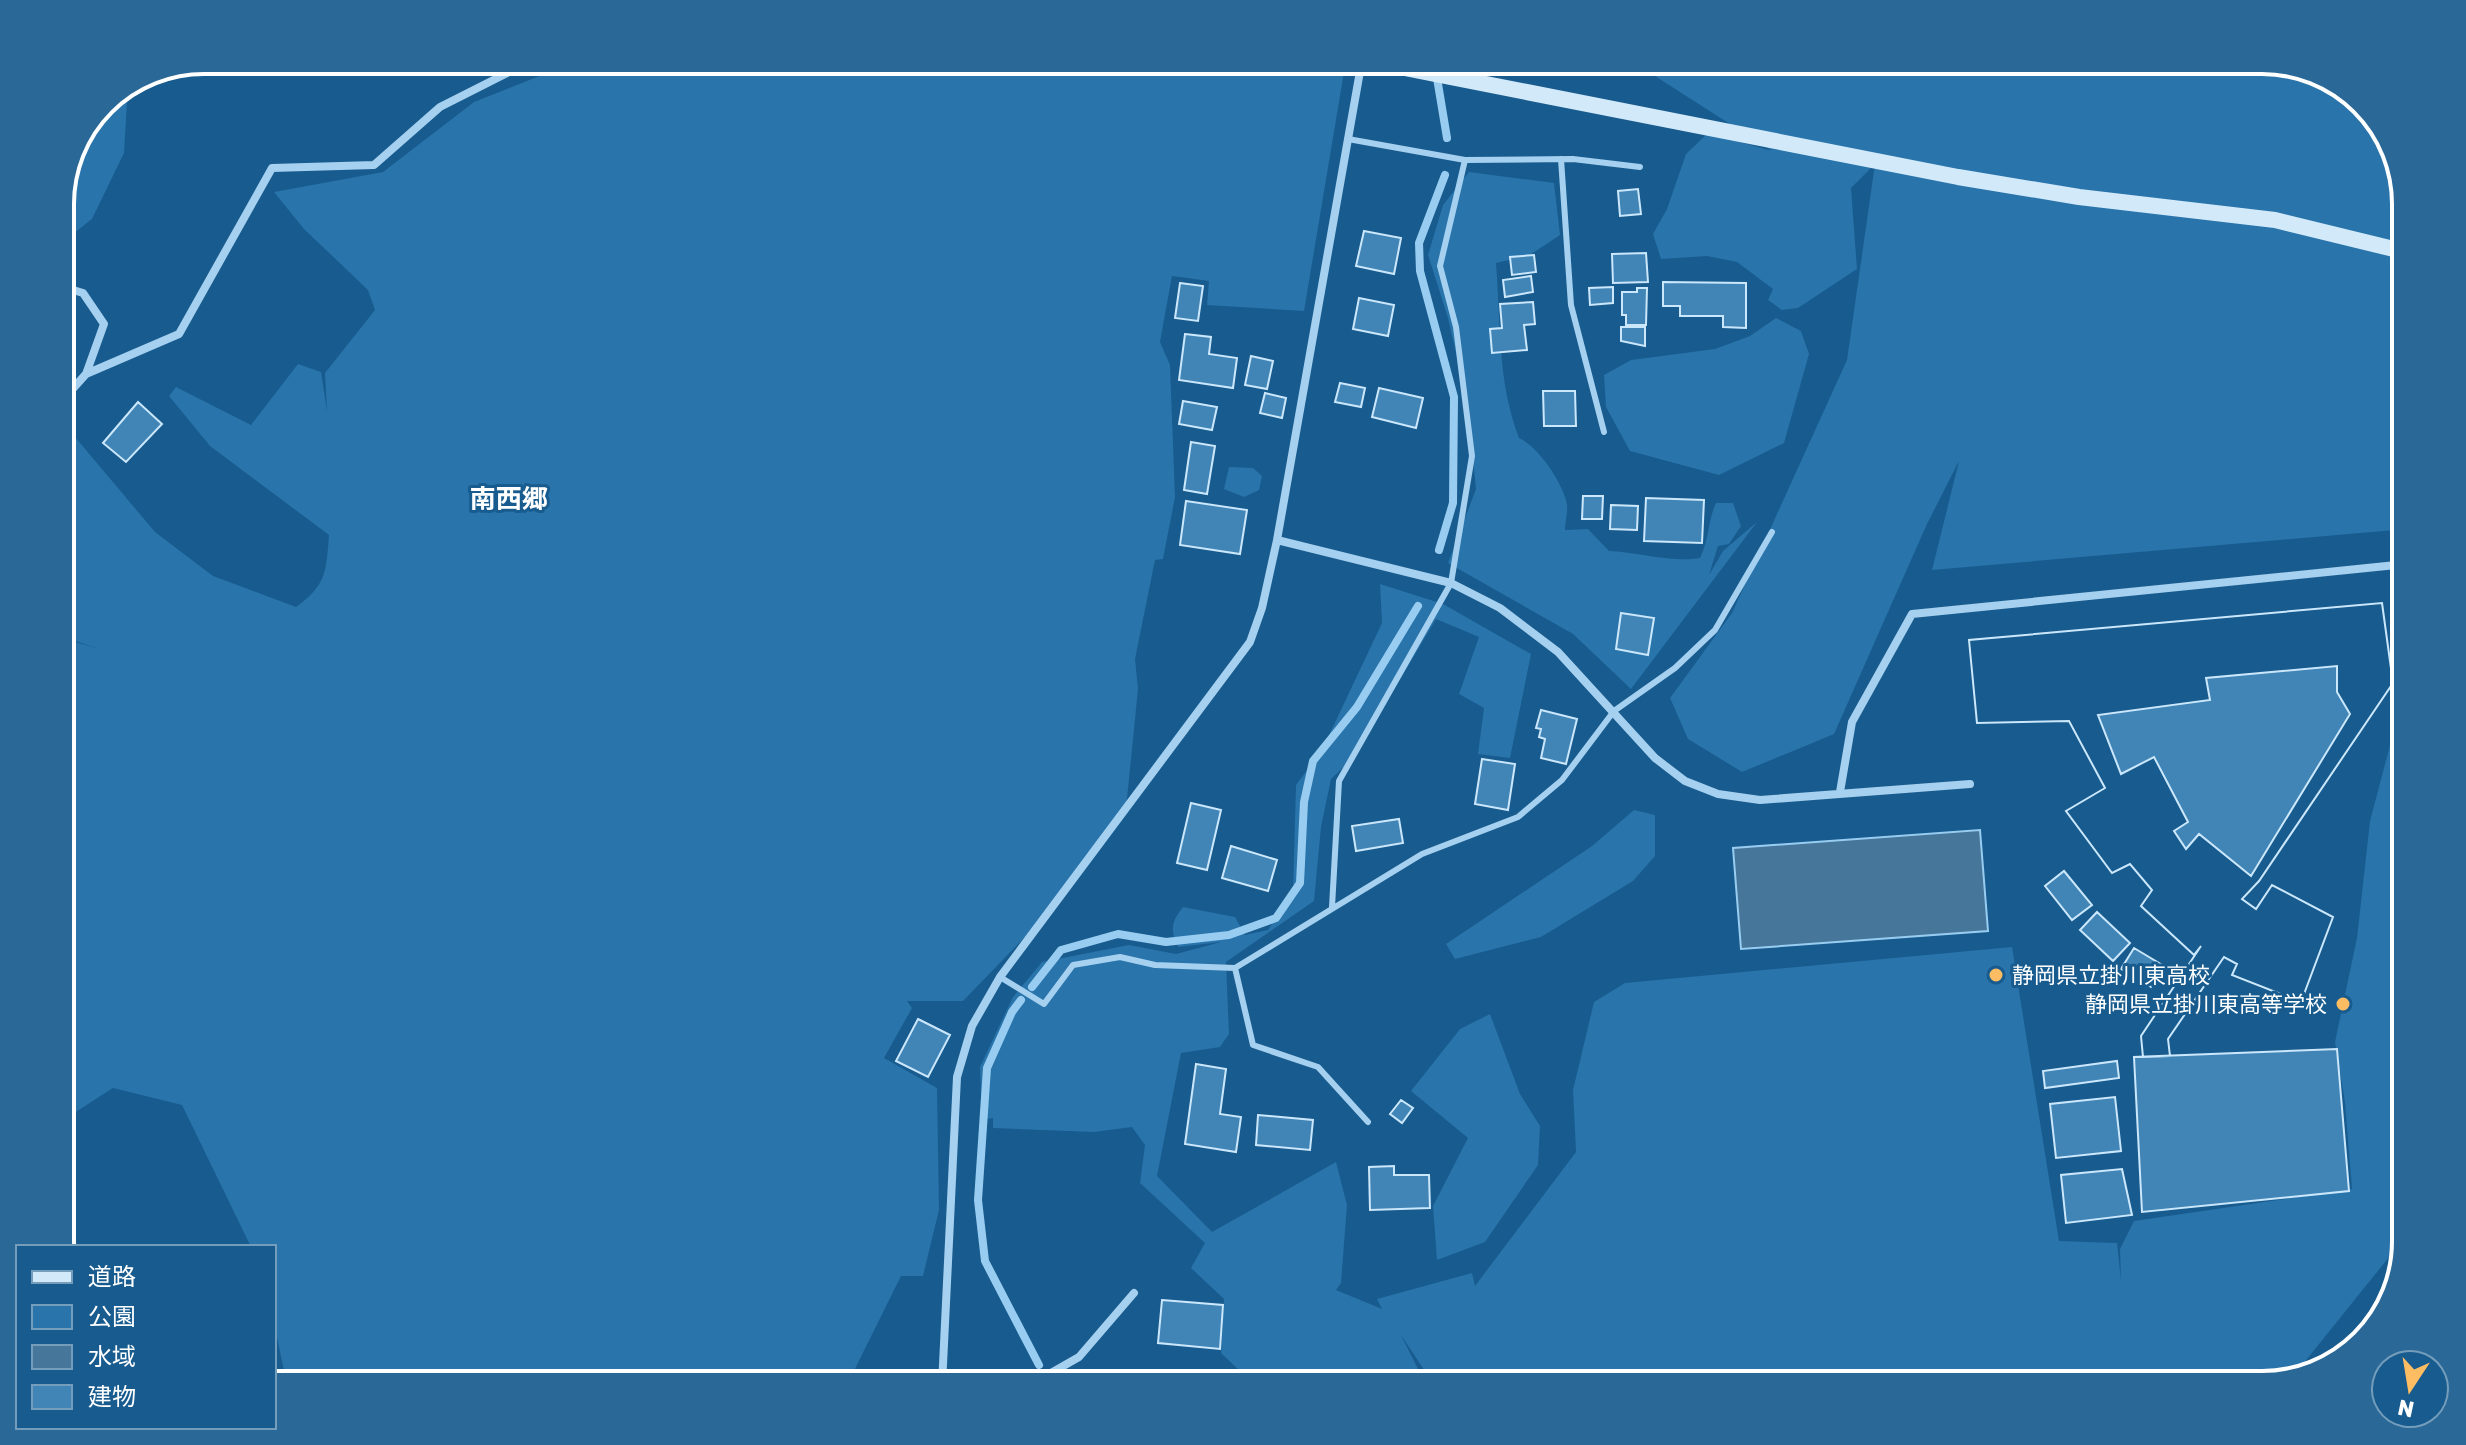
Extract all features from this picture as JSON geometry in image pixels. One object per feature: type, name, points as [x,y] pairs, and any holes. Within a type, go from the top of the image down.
[{"type":"street","points":[[86,374],[179,334],[272,168],[374,165],[440,107],[505,74]]},
{"type":"street","points":[[943,1371],[957,1077],[972,1026],[1000,977],[1250,642],[1262,608],[1277,540],[1360,74]]},
{"type":"street","points":[[1434,74],[1958,177],[2079,197],[2275,220],[2392,249]]},
{"type":"street","points":[[74,290],[83,293],[104,324],[86,374],[74,387]]},
{"type":"street","points":[[1277,540],[1451,583],[1500,608],[1558,652],[1655,758],[1685,781],[1718,794],[1760,800],[1970,784]]},
{"type":"street","points":[[1840,792],[1852,722],[1912,614],[2392,565]]},
{"type":"street","points":[[1055,1371],[1079,1357],[1134,1293]]},
{"type":"lane","points":[[1348,139],[1465,160],[1561,159],[1640,167]]},
{"type":"lane","points":[[1561,159],[1571,305],[1604,432]]},
{"type":"lane","points":[[1332,907],[1339,781],[1451,583],[1472,456],[1456,327],[1440,266],[1465,160]]},
{"type":"lane","points":[[1000,977],[1044,1004],[1073,965],[1120,957],[1155,965],[1235,968],[1422,854],[1518,817],[1562,780],[1614,711],[1675,668],[1715,630],[1772,532]]},
{"type":"lane","points":[[1235,968],[1253,1045],[1318,1067],[1368,1122]]},
{"type":"green space","points":[[544,74],[1344,74],[1304,311],[1207,305],[1209,281],[1172,276],[1160,342],[1170,365],[1175,497],[1163,559],[1155,560],[1135,659],[1138,689],[1126,809],[1051,910],[963,1001],[907,1001],[912,1008],[884,1058],[937,1088],[939,1210],[923,1276],[901,1276],[854,1371],[284,1371],[276,1333],[276,1245],[250,1245],[182,1105],[113,1088],[74,1113],[74,642],[97,648],[74,641],[74,438],[155,532],[213,576],[296,607],[306,599],[323,576],[329,535],[210,446],[169,396],[176,387],[251,425],[298,364],[321,372],[327,411],[325,373],[375,310],[368,290],[304,229],[274,192],[383,172],[474,102]]},
{"type":"green space","points":[[1652,74],[2262,74],[2296,78],[2327,91],[2365,125],[2375,139],[2390,178],[2392,530],[1932,570],[1959,461],[1927,524],[1834,734],[1742,772],[1688,739],[1670,698],[1732,613],[1847,360],[1875,164],[1851,188],[1857,269],[1798,308],[1782,310],[1768,300],[1773,289],[1737,262],[1707,256],[1661,259],[1653,234],[1667,209],[1686,154],[1708,133],[1772,151]]},
{"type":"green space","points":[[127,99],[124,153],[92,219],[74,233],[74,195],[78,170],[87,146],[101,125]]},
{"type":"green space","points":[[1469,172],[1554,183],[1560,235],[1530,255],[1496,263],[1501,352],[1512,416],[1519,438],[1549,466],[1565,495],[1565,530],[1588,529],[1609,551],[1678,559],[1700,558],[1716,503],[1733,503],[1741,526],[1729,544],[1718,546],[1709,575],[1723,551],[1757,522],[1631,689],[1573,634],[1448,563],[1476,489],[1467,401],[1448,318],[1428,255],[1443,205]]},
{"type":"green space","points":[[1776,318],[1801,331],[1809,354],[1784,443],[1719,475],[1630,451],[1606,407],[1604,375],[1631,360],[1715,349],[1750,336]]},
{"type":"green space","points":[[1229,467],[1253,468],[1262,476],[1259,490],[1244,497],[1224,489]]},
{"type":"green space","points":[[1380,584],[1443,604],[1531,654],[1510,758],[1478,754],[1484,708],[1459,694],[1479,637],[1436,619],[1353,758],[1331,779],[1321,827],[1314,901],[1226,962],[1229,1034],[1220,1047],[1181,1053],[1157,1176],[1212,1232],[1336,1162],[1347,1205],[1341,1283],[1336,1290],[1382,1309],[1377,1299],[1472,1273],[1475,1286],[1576,1152],[1573,1090],[1594,1002],[1625,983],[2012,947],[2059,1241],[2117,1243],[2121,1280],[2120,1249],[2134,1221],[2352,1189],[2345,1102],[2335,1042],[2357,938],[2370,821],[2392,738],[2391,1254],[2303,1364],[2275,1370],[1425,1371],[1401,1335],[1419,1371],[1240,1371],[1221,1353],[1224,1299],[1191,1268],[1205,1243],[1140,1183],[1145,1145],[1132,1127],[1094,1132],[993,1128],[993,1118],[982,1120],[980,1067],[1013,997],[1042,962],[1129,945],[1176,954],[1221,942],[1178,947],[1173,926],[1183,907],[1235,917],[1245,935],[1268,930],[1293,892],[1296,785],[1322,750],[1382,623]]},
{"type":"green space","points":[[1634,810],[1655,815],[1655,856],[1633,881],[1541,937],[1455,959],[1446,944],[1592,846]]},
{"type":"green space","points":[[1490,1014],[1520,1094],[1540,1126],[1538,1165],[1485,1242],[1437,1260],[1433,1206],[1468,1138],[1411,1091],[1460,1029]]},
{"type":"water","points":[[1980,830],[1988,931],[1741,949],[1733,848]]},
{"type":"building","points":[[1638,189],[1641,214],[1620,216],[1618,191]]},
{"type":"building","points":[[1364,231],[1401,238],[1394,274],[1356,266]]},
{"type":"building","points":[[1646,253],[1648,282],[1613,283],[1612,254]]},
{"type":"building","points":[[1534,255],[1536,272],[1512,275],[1510,257]]},
{"type":"building","points":[[1531,276],[1533,292],[1505,297],[1503,280]]},
{"type":"building","points":[[1663,282],[1746,283],[1746,328],[1723,327],[1723,316],[1680,316],[1680,306],[1663,306]]},
{"type":"building","points":[[1180,283],[1203,286],[1198,321],[1175,318]]},
{"type":"building","points":[[1613,287],[1613,303],[1590,305],[1589,288]]},
{"type":"building","points":[[1637,288],[1647,288],[1646,325],[1626,325],[1626,315],[1622,315],[1622,292],[1637,292]]},
{"type":"building","points":[[1359,298],[1394,305],[1388,336],[1353,329]]},
{"type":"building","points":[[1533,302],[1535,324],[1524,325],[1527,350],[1492,353],[1490,329],[1502,328],[1500,304]]},
{"type":"building","points":[[1621,327],[1645,327],[1645,346],[1621,341]]},
{"type":"building","points":[[1185,334],[1211,337],[1209,354],[1237,358],[1233,388],[1179,380]]},
{"type":"building","points":[[1251,356],[1273,361],[1267,389],[1245,385]]},
{"type":"building","points":[[1340,383],[1365,388],[1361,407],[1335,402]]},
{"type":"building","points":[[1379,388],[1423,398],[1416,428],[1372,417]]},
{"type":"building","points":[[1543,391],[1575,391],[1576,426],[1544,426]]},
{"type":"building","points":[[1265,393],[1286,398],[1282,418],[1260,413]]},
{"type":"building","points":[[1183,401],[1217,407],[1212,430],[1179,424]]},
{"type":"building","points":[[138,402],[162,424],[126,462],[103,443]]},
{"type":"building","points":[[1191,442],[1215,446],[1207,494],[1184,490]]},
{"type":"building","points":[[1583,496],[1603,496],[1602,519],[1582,519]]},
{"type":"building","points":[[1646,498],[1704,500],[1702,543],[1644,541]]},
{"type":"building","points":[[1186,501],[1247,510],[1240,554],[1180,545]]},
{"type":"building","points":[[1611,505],[1638,506],[1637,530],[1610,529]]},
{"type":"building","points":[[2382,603],[2392,684],[2259,881],[2242,899],[2256,909],[2272,885],[2333,917],[2301,1002],[2232,975],[2237,964],[2224,957],[2168,1039],[2170,1056],[2143,1057],[2141,1036],[2201,946],[2194,955],[2141,906],[2152,890],[2130,864],[2112,873],[2066,811],[2105,788],[2069,721],[1977,723],[1969,640]],"holes":[[[2337,666],[2337,692],[2350,714],[2251,876],[2199,834],[2186,849],[2174,831],[2188,822],[2154,757],[2121,774],[2098,715],[2210,700],[2206,678]]]},
{"type":"building","points":[[2382,603],[2392,684],[2259,881],[2242,899],[2256,909],[2272,885],[2333,917],[2301,1002],[2232,975],[2237,964],[2224,957],[2168,1039],[2170,1056],[2143,1057],[2141,1036],[2201,946],[2194,955],[2141,906],[2152,890],[2130,864],[2112,873],[2066,811],[2105,788],[2069,721],[1977,723],[1969,640]]},
{"type":"building","points":[[1621,613],[1654,618],[1648,655],[1616,649]]},
{"type":"building","points":[[1541,710],[1577,719],[1566,764],[1541,758],[1545,739],[1539,737],[1541,729],[1536,728]]},
{"type":"building","points":[[1482,759],[1515,764],[1508,810],[1475,804]]},
{"type":"building","points":[[1191,803],[1221,810],[1207,870],[1177,863]]},
{"type":"building","points":[[1399,819],[1403,843],[1356,851],[1352,826]]},
{"type":"building","points":[[1231,846],[1277,860],[1268,891],[1222,878]]},
{"type":"building","points":[[2064,871],[2092,905],[2072,920],[2045,886]]},
{"type":"building","points":[[2097,912],[2130,943],[2113,961],[2080,930]]},
{"type":"building","points":[[2134,948],[2164,966],[2151,987],[2121,969]]},
{"type":"building","points":[[918,1019],[950,1035],[928,1077],[896,1061]]},
{"type":"building","points":[[2337,1049],[2349,1191],[2142,1212],[2134,1057]]},
{"type":"building","points":[[2117,1061],[2119,1078],[2045,1088],[2043,1071]]},
{"type":"building","points":[[1196,1064],[1226,1069],[1220,1114],[1241,1117],[1236,1152],[1185,1144]]},
{"type":"building","points":[[2115,1097],[2121,1151],[2056,1158],[2050,1104]]},
{"type":"building","points":[[1401,1100],[1413,1108],[1402,1123],[1390,1114]]},
{"type":"building","points":[[1258,1115],[1313,1120],[1310,1150],[1256,1145]]},
{"type":"building","points":[[1394,1166],[1394,1175],[1429,1175],[1430,1208],[1370,1210],[1369,1167]]},
{"type":"building","points":[[2122,1169],[2132,1215],[2066,1223],[2061,1175]]},
{"type":"building","points":[[1162,1300],[1223,1305],[1220,1349],[1158,1343]]},
{"type":"waterway","points":[[1436,74],[1447,138]]},
{"type":"waterway","points":[[1439,550],[1453,503],[1454,397],[1420,271],[1419,243],[1445,175]]},
{"type":"waterway","points":[[1032,987],[1061,950],[1118,934],[1166,942],[1229,935],[1276,918],[1300,883],[1304,802],[1313,761],[1357,707],[1418,606]]},
{"type":"waterway","points":[[1021,1000],[1012,1012],[987,1068],[978,1200],[985,1261],[1039,1365]]},
{"type":"place","name":"静岡県立掛川東高校","points":[[1996,975]]},
{"type":"place","name":"静岡県立掛川東高等学校","points":[[2343,1004]]},
{"type":"district","name":"南西郷","points":[[509,499]]}]
